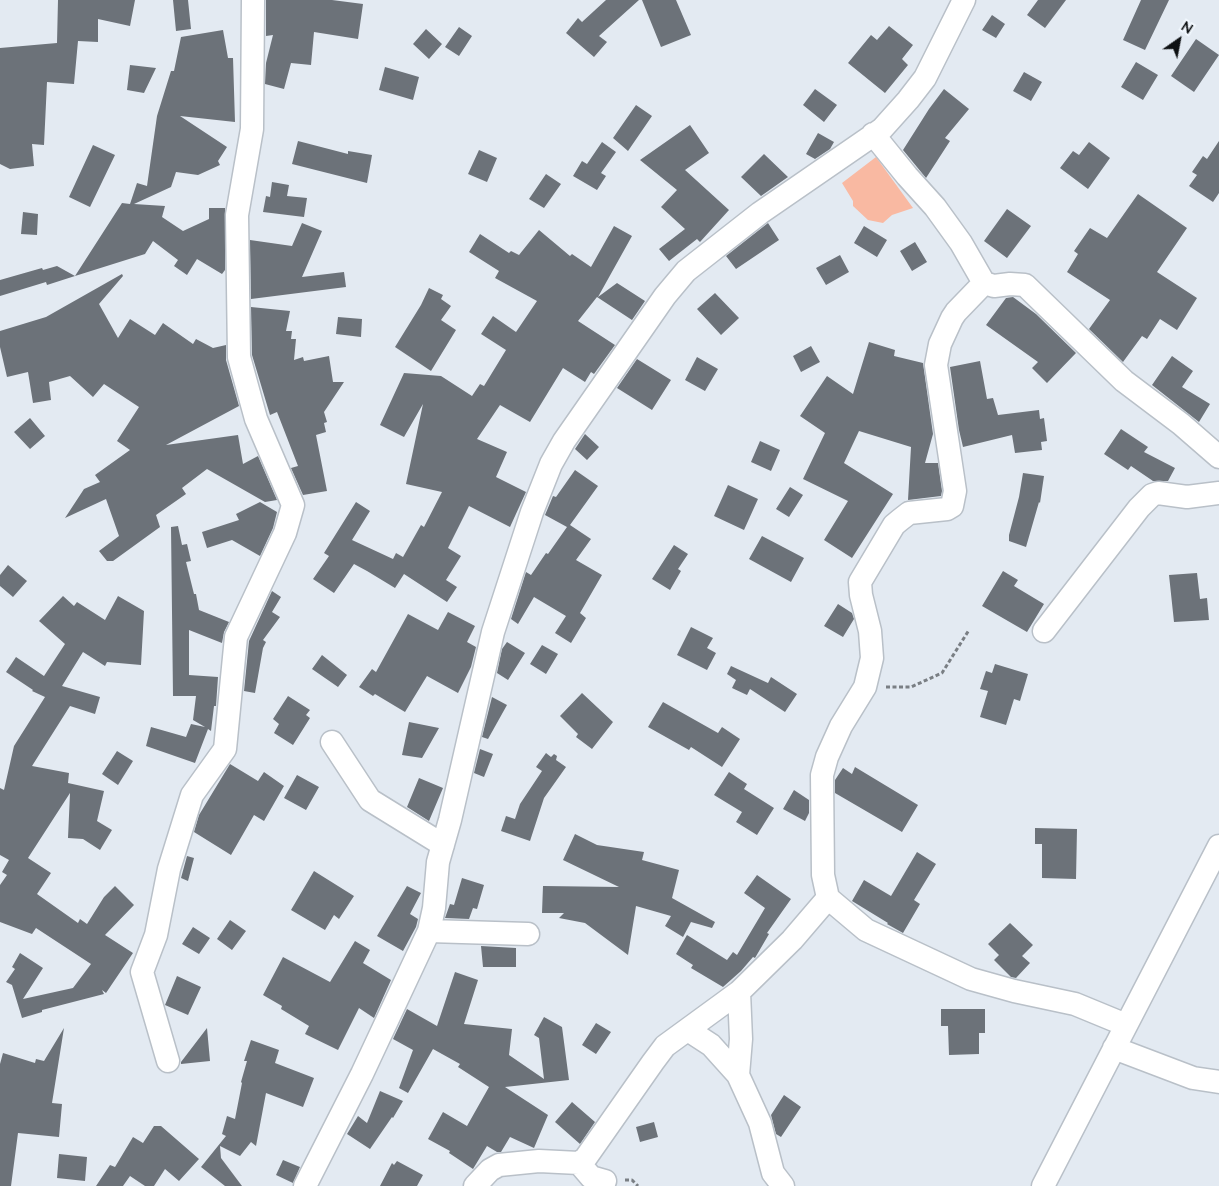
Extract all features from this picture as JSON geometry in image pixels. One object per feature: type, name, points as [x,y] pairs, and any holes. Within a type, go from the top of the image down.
[{"type":"street","points":[[168,1061],[142,972],[156,935],[169,869],[192,795],[225,749],[236,637],[285,533],[293,505],[256,419],[239,357],[237,215],[252,129],[253,0]]},
{"type":"street","points":[[305,1186],[362,1074],[429,931],[434,908],[438,862],[494,632],[532,512],[551,464],[564,440],[664,296],[686,271],[760,213],[882,129],[925,78],[964,0]]},
{"type":"street","points":[[873,134],[934,207],[961,243],[984,283],[994,286],[1025,285],[1124,381],[1181,424],[1219,457]]},
{"type":"street","points":[[984,283],[952,318],[940,344],[936,365],[955,491],[952,506],[948,509],[909,514],[894,526],[860,582],[861,595],[870,631],[872,658],[865,687],[841,726],[827,757],[822,775],[823,875],[828,898],[844,914],[866,930],[971,980],[1075,1004],[1126,1025]]},
{"type":"street","points":[[1044,632],[1139,508],[1152,495],[1158,493],[1187,497],[1219,494]]},
{"type":"street","points":[[332,742],[370,800],[443,845]]},
{"type":"street","points":[[1043,1186],[1219,846]]},
{"type":"street","points":[[475,1186],[490,1170],[499,1164],[539,1161],[579,1162],[585,1159],[665,1046],[739,992],[792,940],[828,898]]},
{"type":"street","points":[[429,931],[528,934]]},
{"type":"street","points":[[738,1075],[741,1039],[739,992]]},
{"type":"street","points":[[688,1030],[711,1045],[738,1075],[760,1123],[773,1173],[783,1186]]},
{"type":"street","points":[[1114,1048],[1193,1078],[1219,1082]]},
{"type":"street","points":[[579,1162],[591,1177],[605,1181],[602,1186]]},
{"type":"path","points":[[865,687],[911,687],[942,674],[969,630]]},
{"type":"shaded area","points":[[876,157],[913,208],[892,215],[883,223],[868,220],[853,206],[853,201],[842,183]]},
{"type":"building","points":[[58,0],[135,0],[130,26],[98,19],[98,42],[78,41],[74,84],[47,82],[44,145],[32,144],[34,166],[10,169],[0,164],[0,48],[57,43]]},
{"type":"building","points":[[173,0],[188,0],[191,29],[176,31]]},
{"type":"building","points":[[266,0],[332,0],[363,4],[358,39],[314,32],[311,65],[291,63],[284,89],[265,84],[266,63],[273,35],[266,36]]},
{"type":"building","points":[[606,0],[639,0],[599,36],[607,42],[594,57],[566,33],[578,18],[582,22]]},
{"type":"building","points":[[642,0],[676,0],[691,35],[661,47]]},
{"type":"building","points":[[1038,0],[1066,0],[1045,28],[1027,15]]},
{"type":"building","points":[[1141,0],[1169,0],[1145,50],[1123,40]]},
{"type":"building","points":[[992,15],[1005,24],[996,38],[982,30]]},
{"type":"building","points":[[889,26],[913,45],[902,59],[908,65],[885,93],[848,63],[871,35],[877,40]]},
{"type":"building","points":[[459,27],[472,36],[459,56],[445,47]]},
{"type":"building","points":[[426,29],[442,44],[429,59],[413,44]]},
{"type":"building","points":[[223,30],[228,58],[233,58],[235,122],[180,116],[227,147],[218,161],[220,165],[198,175],[176,172],[171,187],[134,204],[165,206],[162,217],[183,231],[209,219],[209,208],[225,208],[225,270],[222,274],[197,259],[187,275],[174,266],[178,260],[153,241],[145,254],[75,276],[122,203],[130,204],[137,183],[147,186],[157,116],[171,71],[174,71],[181,37]]},
{"type":"building","points":[[1196,39],[1219,55],[1194,92],[1171,76]]},
{"type":"building","points":[[1136,62],[1158,75],[1143,100],[1121,87]]},
{"type":"building","points":[[130,65],[156,68],[144,93],[127,90]]},
{"type":"building","points":[[385,67],[419,77],[413,100],[379,90]]},
{"type":"building","points":[[1024,72],[1042,82],[1031,101],[1013,91]]},
{"type":"building","points":[[815,89],[837,105],[824,122],[803,105]]},
{"type":"building","points":[[944,89],[969,109],[945,138],[950,141],[926,178],[903,150]]},
{"type":"building","points":[[636,105],[652,116],[628,151],[613,138]]},
{"type":"building","points":[[690,125],[709,153],[685,170],[729,210],[700,242],[697,239],[669,261],[659,249],[685,229],[661,207],[677,190],[640,160]]},
{"type":"building","points":[[818,133],[834,142],[830,149],[815,159],[806,154]]},
{"type":"building","points":[[298,141],[348,154],[348,151],[372,155],[367,183],[292,164]]},
{"type":"building","points":[[1219,141],[1219,193],[1213,202],[1189,186],[1197,175],[1192,172],[1203,156],[1207,159]]},
{"type":"building","points":[[602,142],[616,152],[601,173],[606,176],[597,190],[573,176],[582,161],[587,164]]},
{"type":"building","points":[[1089,142],[1110,158],[1088,189],[1060,168],[1073,151],[1079,155]]},
{"type":"building","points":[[93,145],[115,155],[90,207],[69,197]]},
{"type":"building","points":[[479,150],[497,158],[487,182],[468,174]]},
{"type":"building","points":[[764,154],[788,177],[761,196],[741,177]]},
{"type":"building","points":[[546,174],[561,184],[544,208],[529,199]]},
{"type":"building","points":[[272,182],[289,185],[287,196],[307,198],[304,217],[263,212],[266,196],[270,197]]},
{"type":"building","points":[[1138,194],[1187,228],[1157,272],[1197,298],[1177,330],[1160,319],[1147,339],[1142,336],[1123,362],[1089,329],[1110,300],[1067,272],[1078,254],[1074,251],[1090,228],[1107,238]]},
{"type":"building","points":[[1007,209],[1031,226],[1007,258],[984,241]]},
{"type":"building","points":[[23,212],[38,214],[37,235],[21,234]]},
{"type":"building","points":[[302,223],[322,231],[302,277],[344,272],[346,287],[251,299],[250,240],[292,246]]},
{"type":"building","points":[[768,223],[779,240],[736,269],[726,256]]},
{"type":"building","points":[[614,226],[632,236],[598,297],[617,283],[645,301],[632,320],[597,297],[578,321],[615,345],[594,374],[591,372],[585,382],[563,368],[530,422],[500,405],[477,439],[507,452],[496,477],[526,492],[510,527],[469,506],[448,548],[461,556],[446,580],[457,587],[447,602],[404,574],[395,588],[354,564],[334,593],[313,579],[329,556],[324,553],[356,502],[370,511],[352,540],[393,559],[396,553],[403,557],[421,525],[424,527],[442,492],[406,484],[423,404],[404,437],[380,425],[404,373],[441,376],[472,396],[480,384],[484,386],[506,350],[481,334],[493,316],[516,332],[537,301],[495,278],[499,271],[469,252],[480,234],[509,253],[511,251],[519,255],[539,230],[570,256],[572,254],[591,267]]},
{"type":"building","points":[[864,226],[887,240],[877,257],[854,243]]},
{"type":"building","points":[[915,242],[927,262],[912,271],[900,251]]},
{"type":"building","points":[[840,255],[849,272],[826,285],[816,268]]},
{"type":"building","points":[[57,266],[75,276],[47,285],[46,282],[0,296],[0,280],[42,268],[43,270]]},
{"type":"building","points":[[122,274],[123,276],[99,304],[118,338],[130,319],[155,335],[163,323],[193,344],[196,339],[213,348],[226,345],[226,360],[239,406],[166,445],[238,435],[243,464],[258,456],[277,500],[265,502],[207,469],[182,488],[186,494],[156,515],[160,527],[113,561],[107,561],[99,551],[119,536],[106,499],[65,518],[84,489],[100,482],[95,475],[130,450],[117,441],[139,407],[104,384],[93,397],[70,376],[49,382],[51,400],[33,403],[28,372],[7,377],[0,347],[0,331],[46,317]]},
{"type":"building","points":[[429,288],[443,295],[441,299],[451,306],[441,320],[456,330],[431,371],[395,347],[421,305]]},
{"type":"building","points":[[715,293],[739,318],[721,335],[697,309]]},
{"type":"building","points":[[1013,297],[1036,314],[1076,353],[1047,383],[1032,368],[1038,362],[986,325],[1006,298]]},
{"type":"building","points":[[251,307],[290,311],[286,331],[292,331],[291,339],[296,339],[294,360],[303,357],[304,361],[329,356],[333,382],[344,382],[324,412],[327,422],[324,423],[326,432],[316,435],[327,491],[303,495],[291,468],[298,466],[277,412],[270,415],[252,355]]},
{"type":"building","points":[[338,317],[362,319],[361,337],[336,334]]},
{"type":"building","points":[[869,342],[895,350],[894,356],[923,363],[933,434],[925,463],[938,463],[942,491],[941,496],[908,500],[911,447],[859,431],[844,463],[893,494],[852,558],[824,540],[848,501],[803,479],[825,433],[800,416],[827,376],[853,394]]},
{"type":"building","points":[[811,346],[820,362],[801,372],[793,356]]},
{"type":"building","points":[[1172,356],[1193,371],[1182,387],[1210,404],[1199,422],[1152,385]]},
{"type":"building","points":[[697,357],[718,369],[705,391],[685,380]]},
{"type":"building","points":[[637,359],[671,380],[652,410],[617,388]]},
{"type":"building","points":[[980,361],[987,399],[993,398],[998,415],[1039,410],[1040,419],[1044,418],[1047,441],[1041,442],[1042,450],[1015,453],[1012,435],[963,447],[950,367]]},
{"type":"building","points":[[30,418],[45,436],[30,449],[14,432]]},
{"type":"building","points":[[1121,429],[1148,447],[1144,452],[1175,468],[1168,481],[1153,481],[1131,466],[1128,470],[1104,454]]},
{"type":"building","points":[[585,434],[599,447],[587,460],[575,449]]},
{"type":"building","points":[[760,441],[780,450],[771,471],[751,462]]},
{"type":"building","points":[[575,470],[598,486],[570,525],[591,539],[576,560],[602,575],[580,613],[586,618],[571,643],[555,633],[566,616],[534,597],[518,624],[511,619],[526,572],[531,575],[567,527],[545,515],[553,496],[556,497]]},
{"type":"building","points":[[1023,473],[1044,476],[1040,503],[1026,547],[1009,541]]},
{"type":"building","points":[[728,485],[758,499],[744,530],[714,516]]},
{"type":"building","points":[[790,487],[803,495],[789,517],[776,509]]},
{"type":"building","points":[[260,502],[277,512],[273,528],[260,556],[232,540],[207,548],[202,532],[239,520],[236,514]]},
{"type":"building","points":[[178,526],[182,545],[187,544],[191,561],[186,562],[199,610],[229,622],[224,632],[222,643],[189,630],[189,675],[218,677],[216,706],[214,706],[211,731],[208,729],[195,763],[146,746],[151,727],[186,737],[191,724],[205,727],[193,720],[196,696],[173,696],[171,527]]},
{"type":"building","points":[[762,536],[804,558],[791,582],[749,559]]},
{"type":"building","points":[[674,545],[688,554],[678,569],[681,571],[670,590],[652,579]]},
{"type":"building","points":[[8,565],[27,581],[13,597],[0,586],[0,575]]},
{"type":"building","points":[[1003,571],[1018,580],[1014,586],[1044,604],[1027,632],[982,606]]},
{"type":"building","points":[[1197,573],[1200,599],[1207,598],[1209,620],[1174,622],[1169,575]]},
{"type":"building","points":[[272,591],[281,597],[272,612],[280,617],[263,640],[266,642],[263,648],[255,693],[244,691],[249,641]]},
{"type":"building","points":[[63,596],[74,606],[77,602],[105,620],[118,596],[144,611],[141,665],[107,662],[105,666],[83,652],[62,686],[100,697],[95,714],[70,706],[32,766],[69,773],[68,783],[104,791],[97,821],[112,830],[100,850],[83,839],[68,838],[70,793],[28,858],[51,873],[37,894],[78,923],[80,919],[87,924],[104,897],[115,886],[134,905],[105,935],[133,953],[106,993],[102,990],[104,994],[42,1010],[42,1012],[22,1018],[12,985],[6,982],[15,969],[12,967],[20,953],[43,968],[23,999],[73,988],[91,964],[36,928],[32,934],[0,922],[0,885],[7,875],[2,872],[9,860],[0,855],[0,788],[4,790],[14,746],[45,697],[32,691],[6,672],[16,657],[44,676],[65,644],[39,621]]},
{"type":"building","points":[[838,604],[852,613],[854,619],[843,637],[824,626]]},
{"type":"building","points":[[448,612],[475,626],[467,642],[476,647],[471,667],[458,693],[427,676],[405,712],[359,687],[372,669],[376,672],[408,614],[438,630]]},
{"type":"building","points":[[691,627],[713,638],[707,648],[716,653],[707,670],[677,655]]},
{"type":"building","points":[[507,642],[525,653],[508,680],[497,673],[502,649]]},
{"type":"building","points":[[542,645],[558,654],[546,674],[530,664]]},
{"type":"building","points":[[322,655],[347,675],[338,687],[312,669]]},
{"type":"building","points":[[995,664],[1028,674],[1020,701],[1014,699],[1006,725],[980,717],[988,691],[980,689],[986,671],[992,673]]},
{"type":"building","points":[[731,666],[768,683],[771,677],[797,694],[785,712],[750,689],[747,695],[732,688],[736,680],[727,674]]},
{"type":"building","points":[[582,693],[613,722],[592,749],[576,737],[578,734],[560,716]]},
{"type":"building","points":[[288,696],[310,710],[306,715],[310,718],[293,745],[274,733],[279,724],[273,719]]},
{"type":"building","points":[[492,697],[507,705],[488,739],[482,737]]},
{"type":"building","points":[[663,702],[718,733],[722,727],[740,739],[722,767],[691,747],[689,750],[648,727]]},
{"type":"building","points":[[409,722],[439,728],[422,758],[402,755]]},
{"type":"building","points":[[480,749],[493,754],[484,777],[474,773]]},
{"type":"building","points":[[117,751],[133,761],[118,785],[102,774]]},
{"type":"building","points":[[546,753],[551,757],[554,754],[557,756],[556,760],[566,767],[544,798],[530,841],[501,831],[506,816],[515,819],[520,804],[542,771],[536,767]]},
{"type":"building","points":[[230,764],[258,781],[264,772],[284,786],[264,821],[254,815],[231,855],[194,832],[199,815]]},
{"type":"building","points":[[855,767],[918,805],[902,832],[835,793],[835,780],[843,768],[852,774]]},
{"type":"building","points":[[729,772],[747,784],[744,789],[774,808],[757,835],[736,822],[742,812],[714,795]]},
{"type":"building","points":[[297,775],[319,787],[306,810],[284,798]]},
{"type":"building","points":[[419,778],[443,788],[429,821],[407,807]]},
{"type":"building","points":[[794,790],[809,800],[809,813],[805,821],[783,809]]},
{"type":"building","points":[[1035,828],[1077,829],[1076,879],[1042,878],[1042,844],[1035,844]]},
{"type":"building","points":[[575,834],[597,845],[644,852],[642,860],[679,870],[672,898],[715,922],[712,928],[691,922],[683,937],[665,926],[671,916],[636,906],[628,955],[585,923],[559,918],[564,913],[542,913],[543,886],[619,887],[563,860]]},
{"type":"building","points":[[917,852],[936,864],[914,900],[920,904],[903,933],[852,901],[864,880],[891,896]]},
{"type":"building","points":[[187,856],[194,858],[188,881],[181,878]]},
{"type":"building","points":[[314,871],[354,896],[339,919],[334,915],[325,930],[291,910]]},
{"type":"building","points":[[757,875],[791,899],[767,933],[769,934],[755,958],[753,957],[723,987],[691,968],[693,965],[676,954],[687,935],[727,960],[733,952],[737,955],[765,908],[744,893]]},
{"type":"building","points":[[462,878],[484,885],[477,909],[473,908],[469,919],[445,918],[450,904],[454,905]]},
{"type":"building","points":[[407,886],[421,893],[410,914],[418,919],[416,927],[403,951],[377,936]]},
{"type":"building","points":[[230,920],[246,931],[232,950],[217,939]]},
{"type":"building","points":[[1010,923],[1033,945],[1022,956],[1030,963],[1016,978],[1011,977],[994,960],[999,955],[988,944]]},
{"type":"building","points":[[193,927],[210,938],[199,954],[182,944]]},
{"type":"building","points":[[355,941],[370,950],[363,963],[391,980],[374,1018],[359,1008],[338,1050],[305,1034],[309,1026],[281,1009],[282,1006],[263,995],[283,957],[330,982]]},
{"type":"building","points":[[481,946],[516,948],[516,967],[483,967]]},
{"type":"building","points":[[455,972],[478,980],[464,1024],[512,1029],[509,1055],[544,1079],[539,1038],[534,1035],[544,1017],[562,1027],[569,1080],[505,1087],[548,1115],[534,1148],[510,1137],[501,1152],[497,1152],[487,1146],[473,1169],[449,1153],[450,1151],[428,1139],[443,1112],[467,1126],[489,1087],[458,1067],[460,1064],[433,1049],[408,1093],[399,1088],[413,1050],[393,1039],[407,1009],[437,1026]]},
{"type":"building","points":[[177,976],[201,987],[188,1015],[165,1005]]},
{"type":"building","points":[[941,1009],[985,1009],[985,1033],[979,1033],[979,1054],[949,1055],[948,1026],[941,1026]]},
{"type":"building","points":[[596,1023],[611,1032],[596,1054],[582,1045]]},
{"type":"building","points":[[64,1028],[52,1103],[62,1104],[59,1137],[18,1133],[11,1186],[0,1186],[0,1064],[3,1053],[35,1063],[36,1059],[44,1061]]},
{"type":"building","points":[[207,1028],[210,1061],[181,1064],[181,1062]]},
{"type":"building","points":[[251,1040],[279,1050],[275,1063],[314,1078],[303,1107],[266,1093],[256,1146],[251,1142],[240,1156],[220,1146],[221,1158],[242,1186],[225,1186],[201,1167],[226,1136],[222,1134],[227,1116],[235,1119],[241,1082],[247,1061],[244,1061]]},
{"type":"building","points":[[380,1091],[403,1101],[370,1149],[347,1134],[358,1116],[367,1123]]},
{"type":"building","points":[[784,1095],[801,1107],[781,1137],[776,1134],[771,1115]]},
{"type":"building","points":[[572,1102],[595,1122],[580,1144],[555,1122]]},
{"type":"building","points":[[654,1122],[658,1137],[640,1142],[636,1127]]},
{"type":"building","points":[[154,1126],[161,1126],[199,1159],[179,1181],[165,1169],[154,1186],[145,1186],[130,1176],[123,1186],[96,1186],[110,1165],[115,1167],[133,1137],[143,1143]]},
{"type":"building","points":[[59,1154],[87,1157],[85,1181],[57,1178]]},
{"type":"building","points":[[283,1160],[300,1167],[293,1183],[276,1175]]},
{"type":"building","points":[[397,1161],[423,1175],[417,1186],[380,1186],[392,1163],[394,1165]]}]
